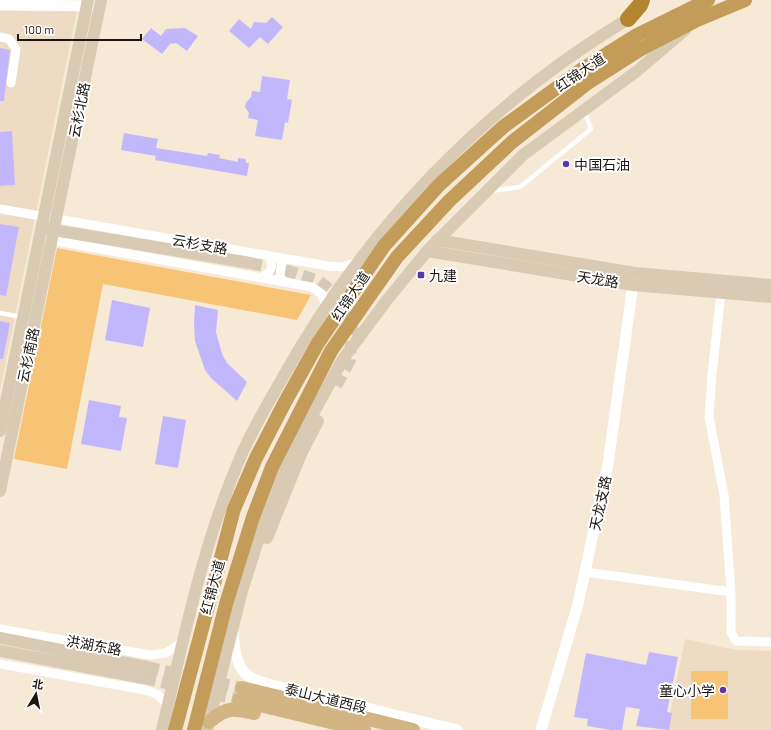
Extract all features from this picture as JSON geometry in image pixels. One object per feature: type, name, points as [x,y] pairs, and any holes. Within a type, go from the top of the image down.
[{"type":"highway","points":[[628,19],[640,5],[642,0]]},
{"type":"highway","name":"红锦大道","points":[[175,730],[234,509],[256,458],[318,343],[384,246],[439,186],[503,127],[581,70],[618,46],[708,0]]},
{"type":"highway","name":"红锦大道","points":[[194,730],[226,604],[253,517],[272,467],[331,352],[397,257],[449,201],[512,142],[589,82],[641,49],[697,20],[745,0]]},
{"type":"main road","name":"云杉北路","points":[[42,228],[88,3]]},
{"type":"main road","name":"云杉北路","points":[[54,230],[100,3]]},
{"type":"main road","name":"红锦大道","points":[[162,730],[184,641],[217,521],[238,462],[257,422],[307,333],[356,263],[427,179],[496,114],[535,82],[628,19]]},
{"type":"main road","name":"红锦大道","points":[[208,726],[242,591],[270,503],[297,443],[344,359],[387,300],[427,251],[523,155],[637,71],[697,20]]},
{"type":"main road","points":[[42,228],[250,263]]},
{"type":"main road","name":"云杉南路","points":[[0,431],[42,228]]},
{"type":"main road","name":"云杉南路","points":[[0,491],[54,230]]},
{"type":"main road","name":"天龙路","points":[[438,240],[635,273],[771,285]]},
{"type":"main road","name":"天龙路","points":[[427,251],[633,285],[771,297]]},
{"type":"main road","points":[[242,591],[256,568],[277,511],[301,454],[335,388]]},
{"type":"main road","name":"洪湖东路","points":[[0,638],[146,673],[0,651]]},
{"type":"main road","name":"泰山大道西段","points":[[364,730],[241,694],[413,730]]},
{"type":"main road","points":[[208,726],[220,713],[230,709],[242,710],[326,730]]},
{"type":"street","points":[[0,5],[100,3]]},
{"type":"street","points":[[0,37],[9,39],[16,49],[11,83]]},
{"type":"street","points":[[0,209],[42,228]]},
{"type":"street","name":"云杉支路","points":[[54,230],[267,255],[341,267],[356,263]]},
{"type":"street","name":"云杉支路","points":[[54,230],[260,278],[312,287],[322,294],[326,306]]},
{"type":"street","points":[[260,278],[268,274],[272,269],[272,261],[267,255]]},
{"type":"street","points":[[282,258],[280,275],[284,282]]},
{"type":"street","name":"天龙支路","points":[[542,730],[578,604],[608,464],[635,273]]},
{"type":"street","points":[[721,293],[712,374],[710,416],[724,495],[731,592],[731,632],[736,640],[771,642]]},
{"type":"street","points":[[585,572],[731,592]]},
{"type":"street","name":"泰山大道西段","points":[[232,627],[237,656],[241,667],[250,677],[272,685],[457,730]]},
{"type":"street","name":"洪湖东路","points":[[0,628],[150,655],[166,653],[184,641]]},
{"type":"street","points":[[0,664],[145,690],[157,694],[168,705]]},
{"type":"lane","points":[[485,192],[520,187],[590,129],[584,110]]},
{"type":"lane","points":[[0,313],[23,317]]},
{"type":"shaded area","points":[[0,10],[77,10],[0,390]]},
{"type":"shaded area","points":[[57,248],[311,295],[297,320],[103,284],[67,469],[14,459]]},
{"type":"shaded area","name":"童心小学","points":[[685,639],[736,650],[771,651],[771,730],[667,730]]},
{"type":"shaded area","points":[[691,671],[728,671],[728,719],[691,719]]},
{"type":"building","points":[[272,17],[283,27],[268,44],[260,37],[249,48],[229,31],[239,19],[251,29],[254,22],[266,23]]},
{"type":"building","points":[[151,28],[161,36],[166,29],[185,28],[198,36],[187,51],[176,43],[170,44],[162,54],[142,39]]},
{"type":"building","points":[[0,48],[10,50],[4,101],[0,101]]},
{"type":"building","points":[[262,76],[290,80],[287,99],[292,100],[288,123],[285,122],[282,140],[255,136],[258,120],[248,118],[249,113],[245,107],[246,103],[251,97],[252,91],[260,92]]},
{"type":"building","points":[[12,131],[15,185],[0,186],[0,132]]},
{"type":"building","points":[[124,133],[158,139],[156,148],[207,156],[208,153],[220,155],[219,158],[238,162],[238,158],[246,159],[246,163],[249,163],[247,176],[155,160],[156,156],[121,150]]},
{"type":"building","points":[[0,224],[19,227],[6,296],[0,295]]},
{"type":"building","points":[[112,300],[150,308],[143,347],[105,340]]},
{"type":"building","points":[[195,305],[218,310],[216,332],[222,354],[227,363],[247,382],[237,401],[211,378],[205,370],[195,341]]},
{"type":"building","points":[[0,321],[10,323],[3,359],[0,359]]},
{"type":"building","points":[[89,400],[121,406],[119,417],[127,418],[121,451],[81,444]]},
{"type":"building","points":[[163,416],[186,420],[178,468],[155,464]]},
{"type":"building","points":[[649,652],[678,657],[667,712],[672,713],[669,730],[636,726],[640,709],[626,707],[622,730],[611,730],[587,726],[588,719],[574,717],[586,653],[646,665]]},
{"type":"tunnel","points":[[250,263],[288,271],[319,281],[341,299],[352,328],[350,360],[335,388]]},
{"type":"tunnel","points":[[147,667],[242,688]]},
{"type":"tunnel","points":[[144,678],[239,700]]},
{"type":"place","name":"中国石油","points":[[566,164]]},
{"type":"place","name":"九建","points":[[421,275]]},
{"type":"place","name":"童心小学","points":[[723,690]]}]
